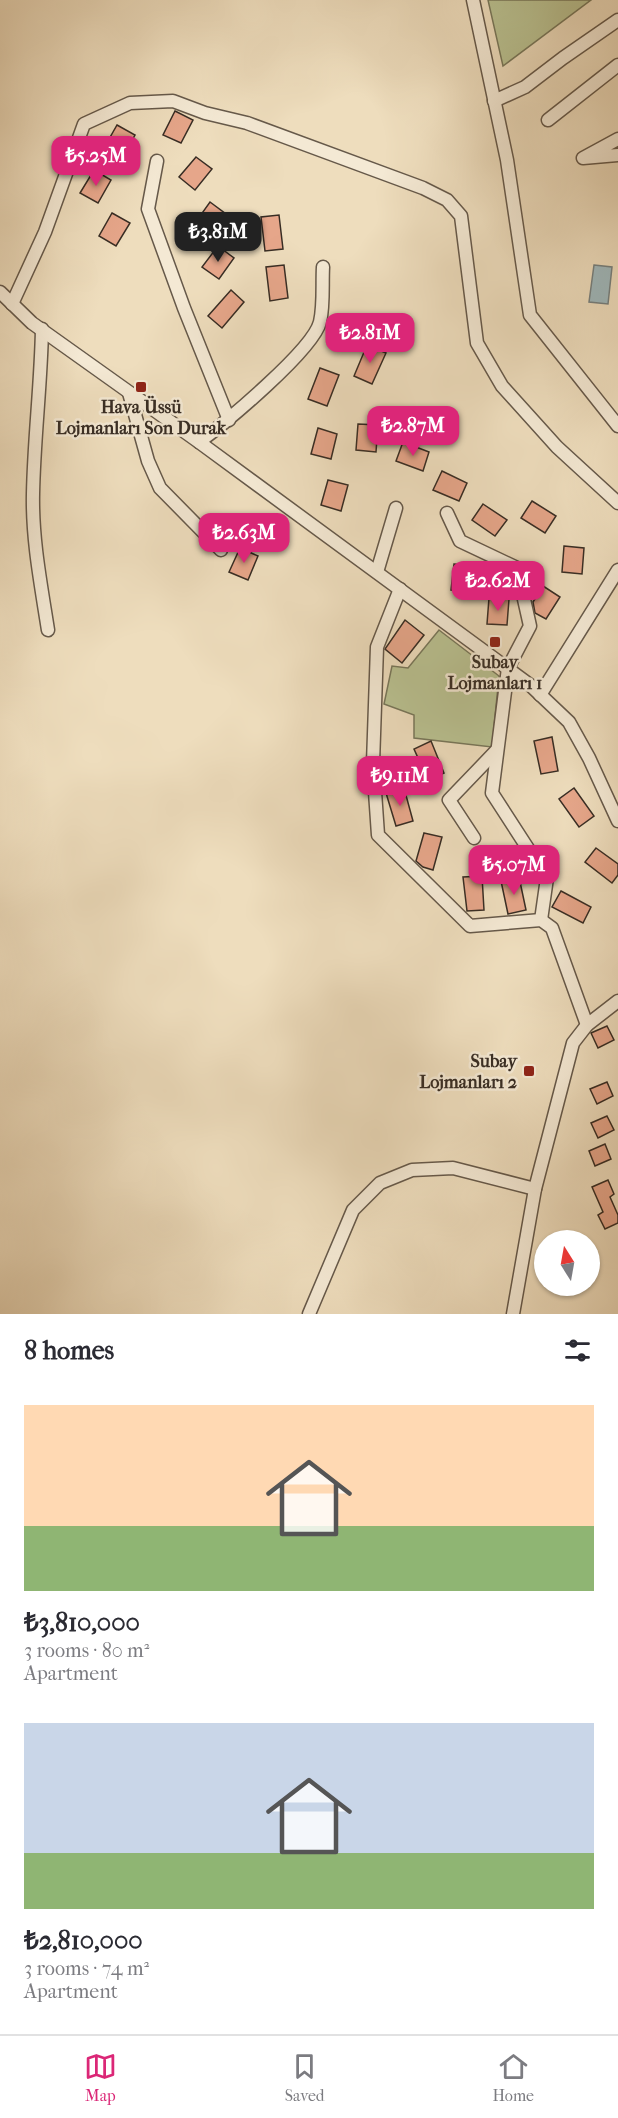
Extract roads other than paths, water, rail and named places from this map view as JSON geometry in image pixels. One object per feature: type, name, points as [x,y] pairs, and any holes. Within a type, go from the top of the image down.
[{"type":"street","points":[[473,0],[507,160],[530,315],[618,426]]},
{"type":"street","points":[[494,101],[525,87],[562,58],[618,20]]},
{"type":"street","points":[[548,120],[618,65]]},
{"type":"street","points":[[12,304],[45,232],[84,124],[130,103],[173,101],[206,113],[247,123],[423,188],[447,200],[461,216],[477,343],[502,386],[557,447],[618,503]]},
{"type":"street","points":[[618,139],[583,158],[618,155]]},
{"type":"street","points":[[157,161],[148,209],[184,308],[229,420]]},
{"type":"street","points":[[199,442],[229,420],[311,341],[320,323],[323,267]]},
{"type":"street","points":[[0,292],[42,329],[508,668],[540,695],[569,722],[589,758],[618,821]]},
{"type":"street","points":[[42,329],[41,385],[33,495],[39,573],[48,630]]},
{"type":"street","points":[[129,393],[148,461],[160,488],[221,550]]},
{"type":"street","points":[[377,572],[396,508]]},
{"type":"street","points":[[447,513],[460,541],[517,568],[531,626],[508,668],[492,793],[547,878],[542,920]]},
{"type":"street","points":[[540,695],[618,570]]},
{"type":"street","points":[[400,589],[377,647],[373,763],[378,835],[470,926],[542,920],[552,928],[587,1025]]},
{"type":"street","points":[[474,838],[449,800],[496,751]]},
{"type":"street","points":[[513,1314],[535,1189],[573,1043],[587,1025],[618,1001]]},
{"type":"street","points":[[309,1314],[353,1210],[380,1183],[412,1170],[453,1168],[535,1189]]},
{"type":"water","points":[[594,265],[612,267],[608,304],[589,302]]},
{"type":"place","name":"Hava Üssü Lojmanları Son Durak","points":[[141,387]]},
{"type":"place","name":"Subay Lojmanları 1","points":[[495,642]]},
{"type":"place","name":"Subay Lojmanları 2","points":[[529,1071]]}]
